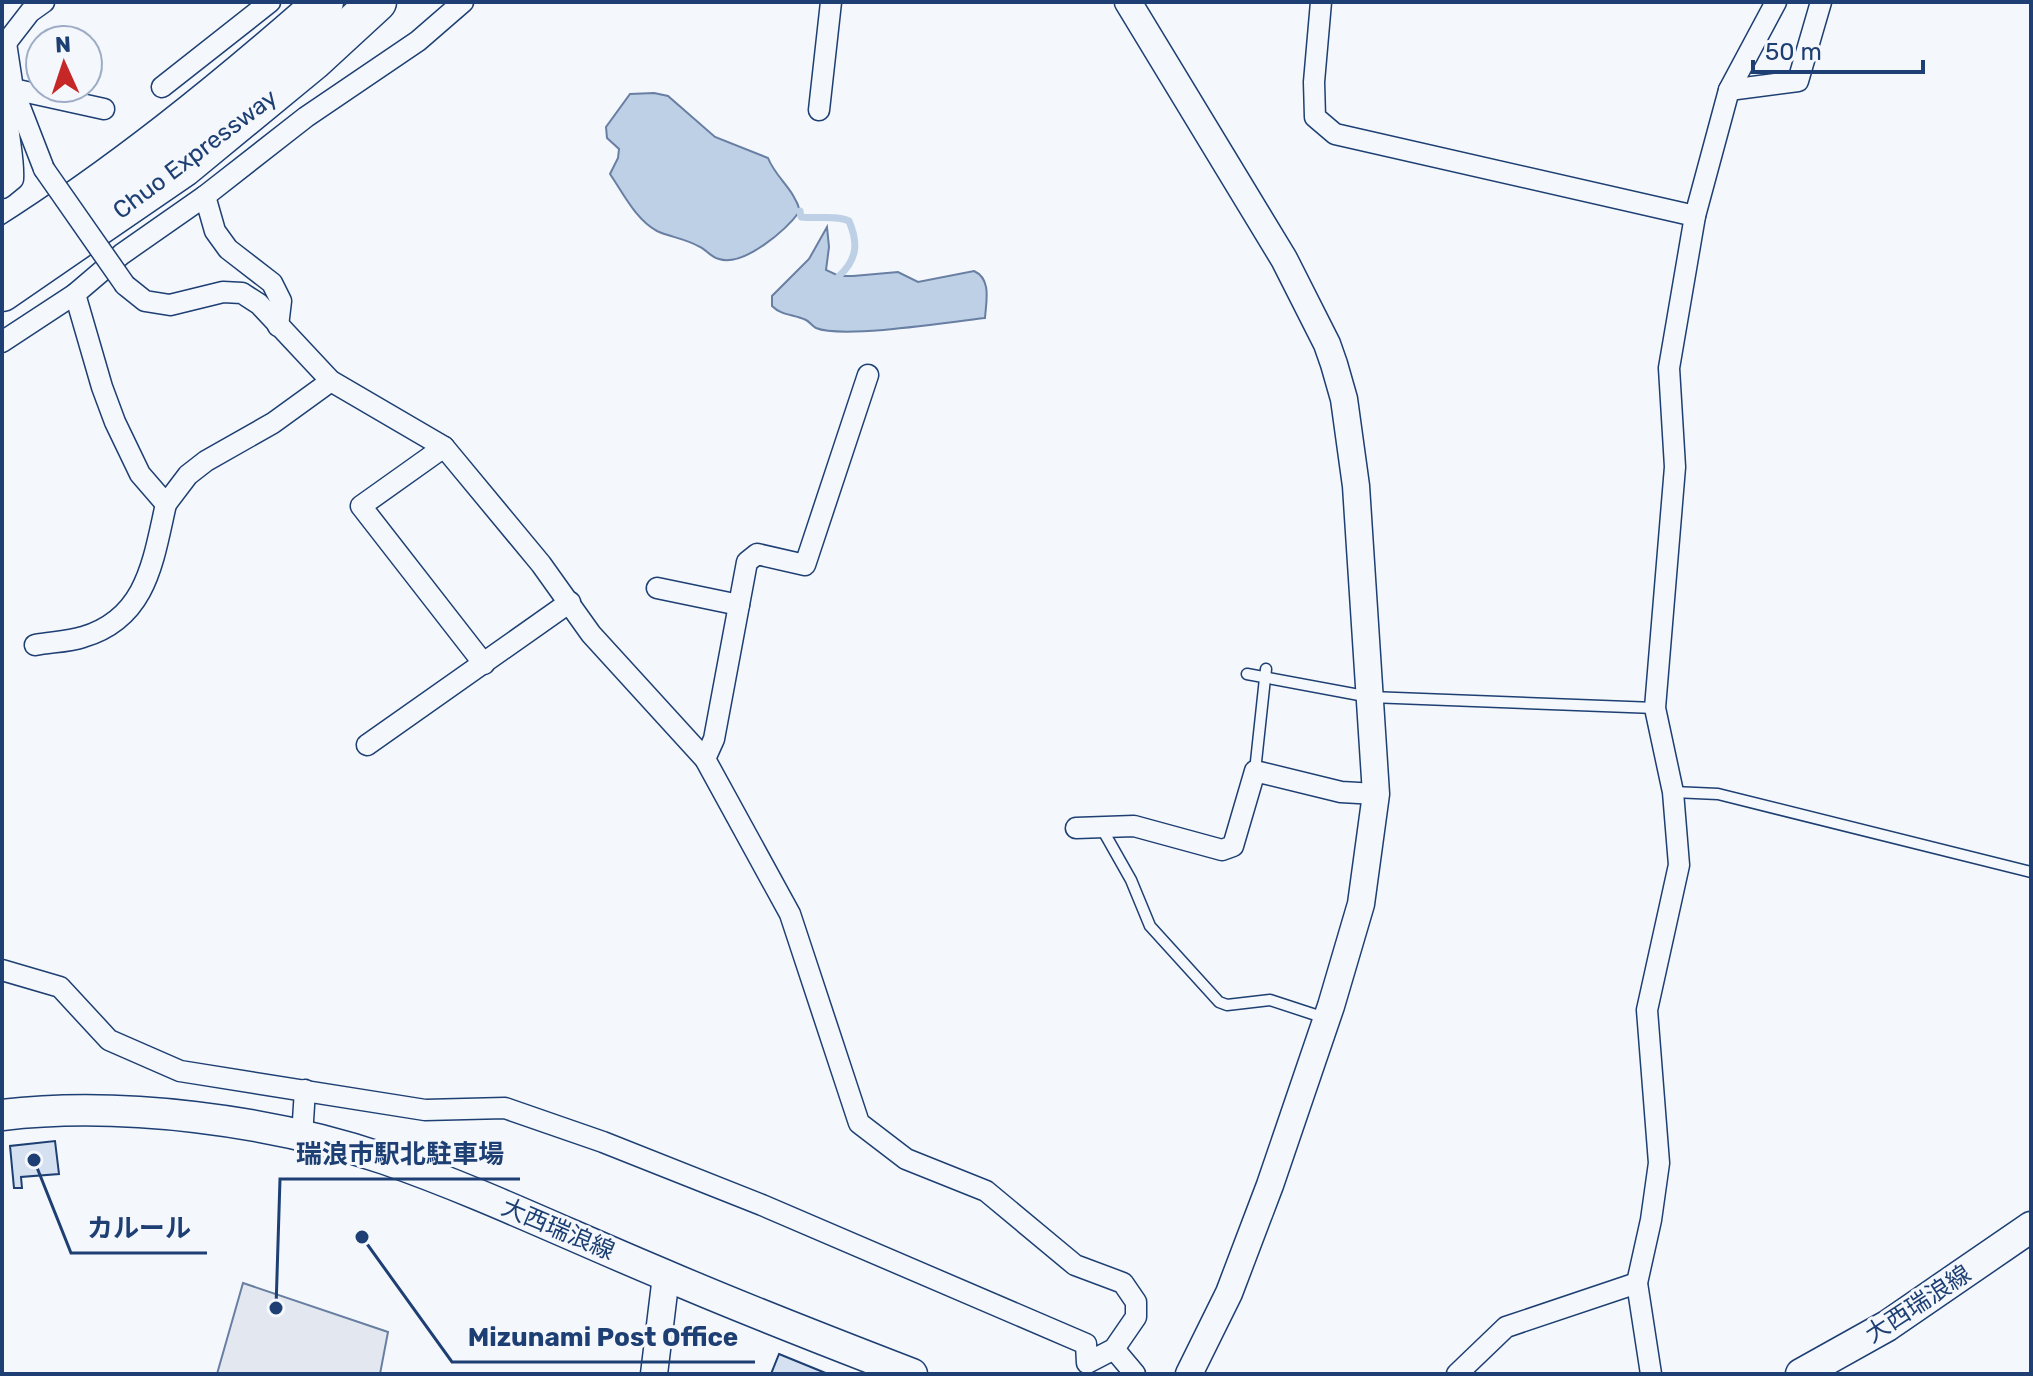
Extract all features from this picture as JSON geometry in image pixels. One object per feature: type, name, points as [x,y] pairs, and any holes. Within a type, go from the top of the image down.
[{"type":"highway","name":"Chuo Expressway","points":[[2,249],[137,157],[244,72],[324,2]]},
{"type":"highway","name":"Chuo Expressway","points":[[2,292],[184,167],[314,60],[377,2]]},
{"type":"main road","name":"大西瑞浪線","points":[[2,1115],[89,1110],[229,1122],[302,1136],[382,1158],[465,1189],[666,1276],[912,1374]]},
{"type":"main road","name":"大西瑞浪線","points":[[1803,1374],[1887,1326],[2031,1227]]},
{"type":"street","points":[[44,2],[30,12],[4,43],[13,89],[44,169],[125,285],[145,301],[170,305],[223,292],[242,293],[259,304],[331,381],[444,447],[570,602],[591,634],[705,759],[790,914],[859,1123],[906,1159],[986,1191],[1075,1265],[1123,1283],[1136,1302],[1136,1317],[1114,1349],[1082,1368]]},
{"type":"street","points":[[162,87],[270,2]]},
{"type":"street","points":[[819,110],[831,2]]},
{"type":"street","points":[[1128,2],[1284,259],[1327,344],[1344,399],[1356,486],[1376,794],[1361,904],[1326,1019],[1270,1185],[1229,1293],[1189,1374]]},
{"type":"street","points":[[1321,2],[1314,82],[1315,117],[1335,134],[1695,216]]},
{"type":"street","points":[[1651,1374],[1637,1283],[1651,1220],[1659,1163],[1647,1010],[1679,865],[1673,792],[1655,708],[1675,467],[1669,368],[1695,216],[1729,90],[1776,2]]},
{"type":"street","points":[[1729,90],[1798,81],[1821,2]]},
{"type":"street","points":[[2,342],[75,294],[122,254],[205,196],[306,117],[418,41],[459,4]]},
{"type":"street","points":[[13,89],[104,109]]},
{"type":"street","points":[[2,188],[13,179],[14,167],[6,127],[7,98],[13,89]]},
{"type":"street","points":[[205,196],[215,231],[228,249],[272,283],[281,301],[278,326]]},
{"type":"street","points":[[75,294],[115,422],[140,474],[166,504]]},
{"type":"street","points":[[705,759],[714,739],[747,562],[757,554],[805,565],[868,375]]},
{"type":"street","points":[[35,645],[82,637],[109,627],[128,610],[148,579],[166,504],[188,475],[206,461],[273,423],[331,381]]},
{"type":"street","points":[[444,447],[361,506],[484,664]]},
{"type":"street","points":[[657,588],[739,605]]},
{"type":"street","points":[[367,745],[570,602]]},
{"type":"street","points":[[1076,828],[1134,826],[1222,850],[1233,846],[1255,771],[1341,792],[1376,794]]},
{"type":"street","points":[[2,970],[60,987],[109,1040],[180,1071],[425,1110],[505,1108],[589,1137],[762,1205],[1086,1344],[1082,1368]]},
{"type":"street","points":[[302,1136],[305,1090]]},
{"type":"street","points":[[654,1374],[666,1276]]},
{"type":"street","points":[[1457,1374],[1506,1327],[1637,1283]]},
{"type":"street","points":[[1114,1349],[1135,1374]]},
{"type":"lane","points":[[1247,674],[1266,674],[1370,697],[1655,708]]},
{"type":"lane","points":[[1255,771],[1266,674]]},
{"type":"lane","points":[[1673,792],[1718,794],[2031,872]]},
{"type":"lane","points":[[1101,827],[1131,880],[1150,926],[1219,1002],[1227,1005],[1270,1000],[1326,1019]]},
{"type":"shaded area","points":[[243,1283],[388,1332],[380,1374],[217,1374]]},
{"type":"water","points":[[630,94],[668,96],[715,137],[768,158],[797,203],[800,211],[794,219],[764,245],[740,258],[729,260],[716,258],[701,247],[649,226],[630,206],[610,174],[619,149],[607,138],[606,127]]},
{"type":"water","points":[[827,227],[829,247],[826,270],[839,276],[898,272],[918,282],[974,271],[986,285],[985,318],[849,332],[816,328],[806,320],[776,309],[772,306],[772,296],[809,259]]},
{"type":"building","points":[[55,1141],[59,1174],[21,1177],[22,1188],[14,1188],[10,1146]]},
{"type":"building","points":[[779,1354],[828,1374],[771,1374]]},
{"type":"waterway","points":[[800,211],[801,217],[849,221],[854,236],[853,257],[839,276]]},
{"type":"place","name":"カルール","points":[[34,1160]]},
{"type":"place","name":"Mizunami Post Office","points":[[362,1237]]},
{"type":"place","name":"瑞浪市駅北駐車場","points":[[276,1308]]}]
